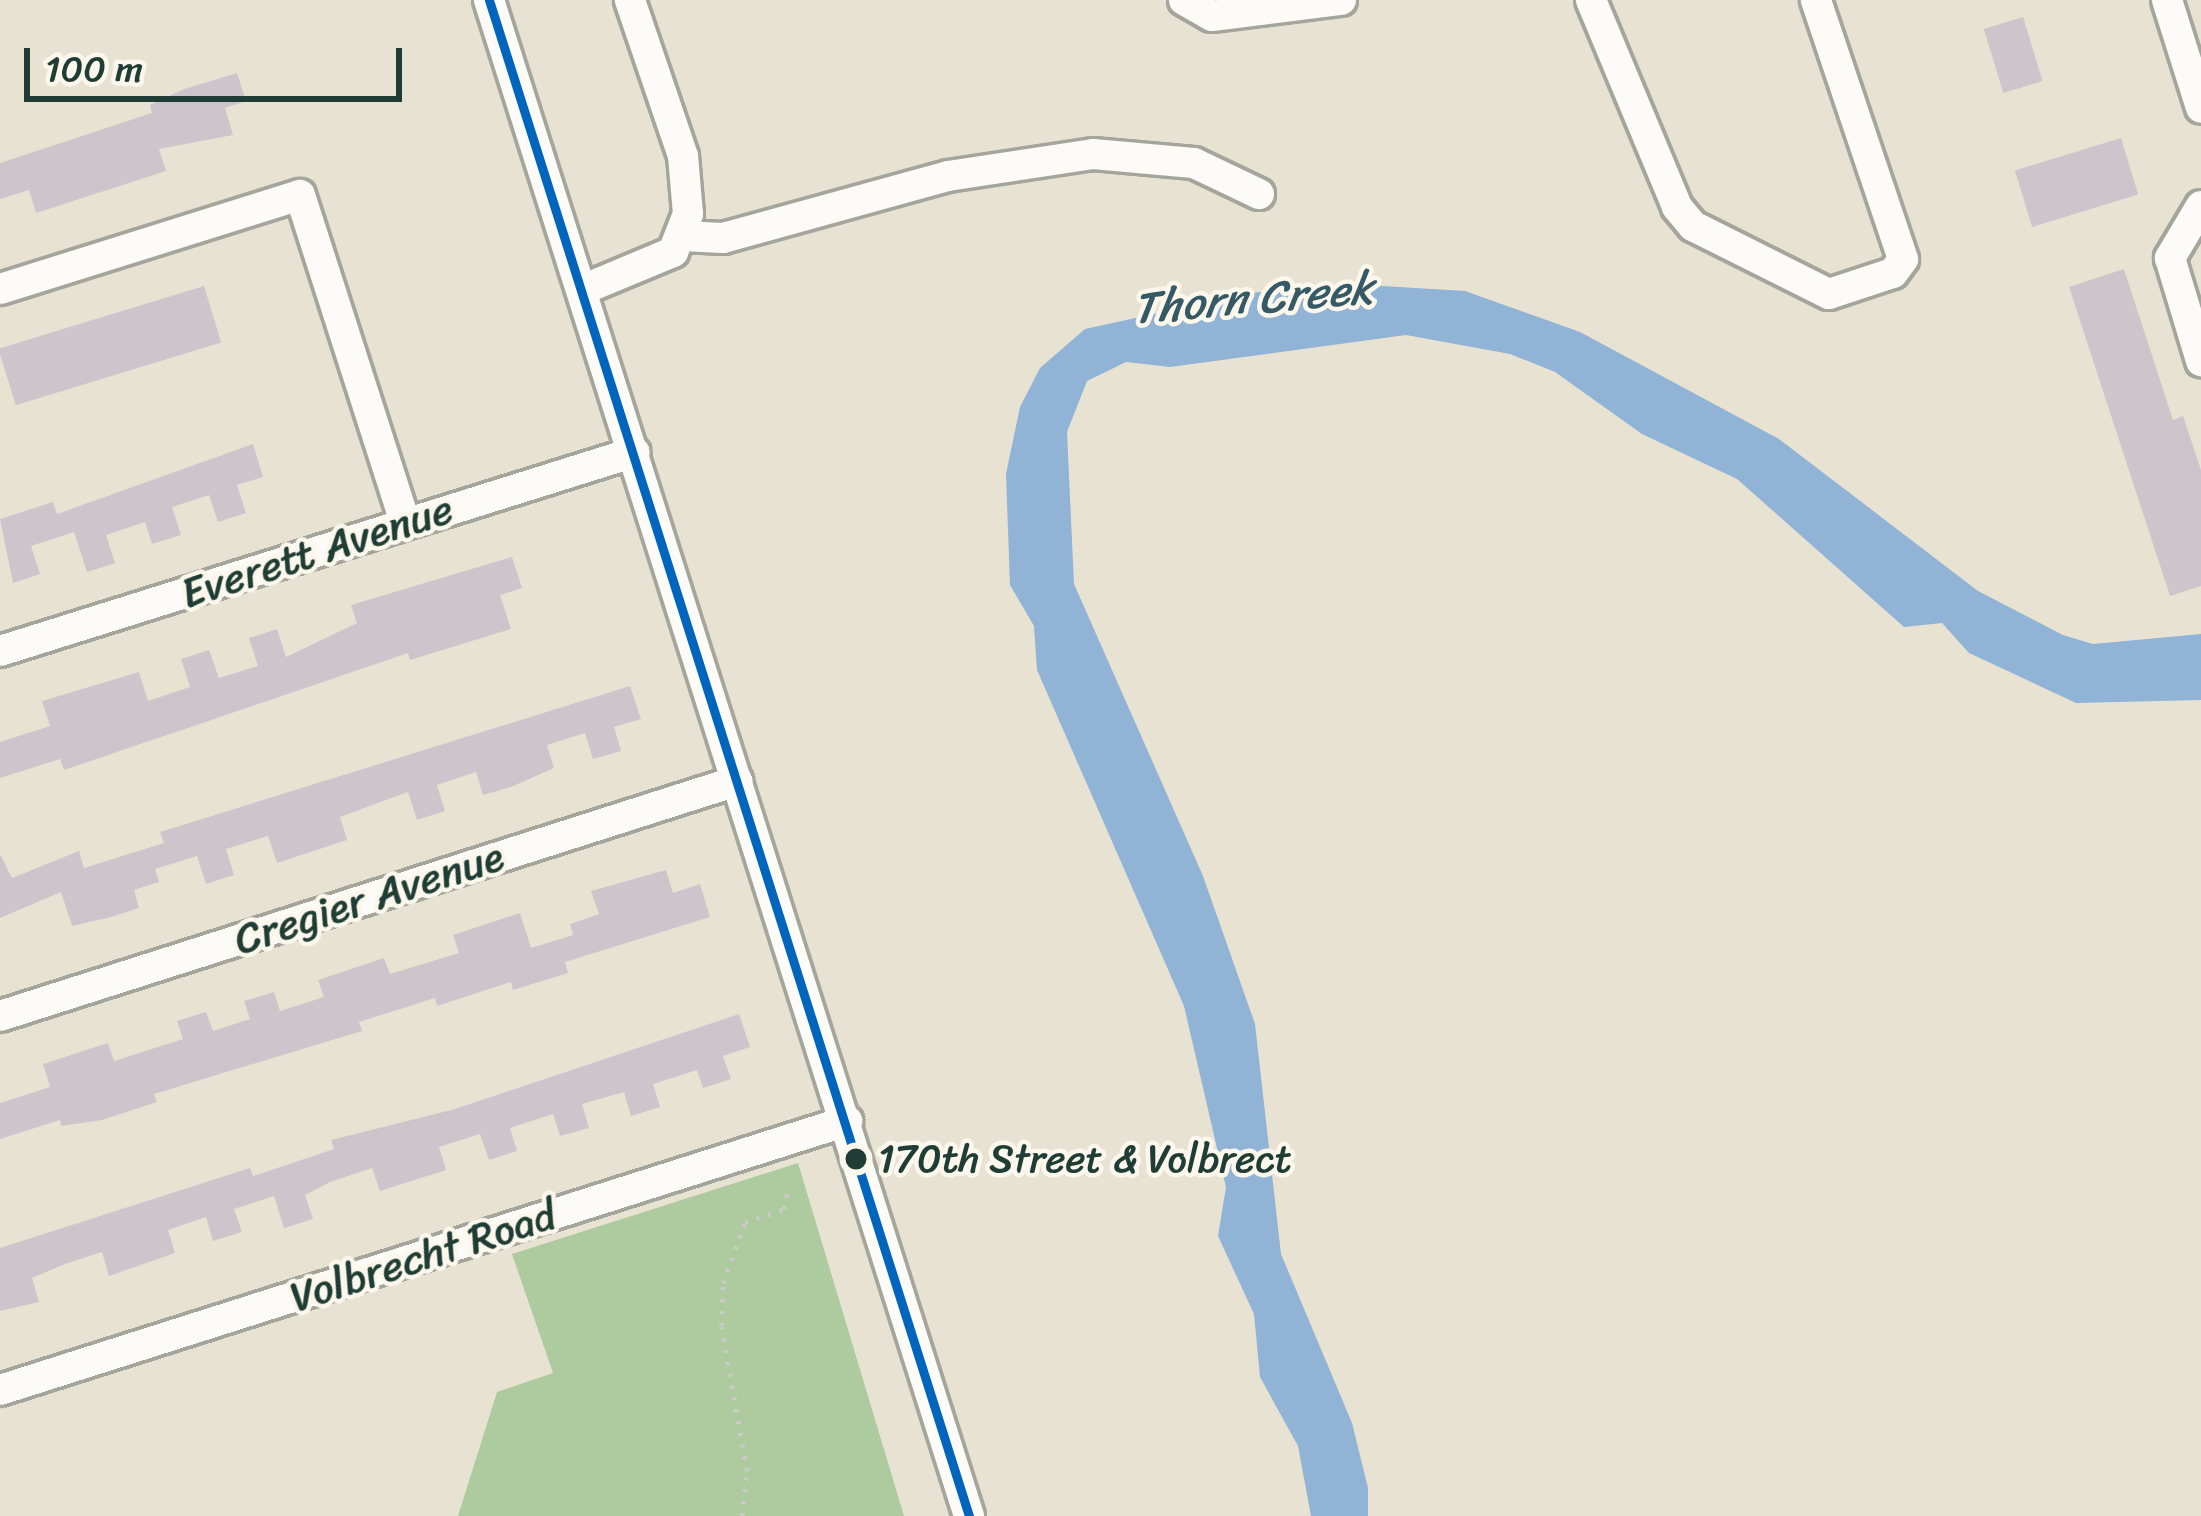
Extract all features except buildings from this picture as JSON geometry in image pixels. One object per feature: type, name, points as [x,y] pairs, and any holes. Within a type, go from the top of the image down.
[{"type":"street","points":[[489,0],[970,1516]]},
{"type":"street","points":[[582,290],[656,261],[682,236],[683,156],[630,0]]},
{"type":"street","points":[[1184,0],[1212,16],[1341,0]]},
{"type":"street","points":[[1591,0],[1677,207],[1693,226],[1829,294],[1893,273],[1903,259],[1816,0]]},
{"type":"street","points":[[2167,0],[2201,108]]},
{"type":"street","points":[[682,236],[723,238],[948,176],[1093,154],[1194,163],[1259,194]]},
{"type":"street","points":[[0,290],[300,195],[405,522]]},
{"type":"street","points":[[2201,206],[2170,258],[2201,361]]},
{"type":"street","name":"Everett Avenue","points":[[0,651],[635,452]]},
{"type":"street","name":"Cregier Avenue","points":[[0,1016],[737,781]]},
{"type":"street","name":"Volbrecht Road","points":[[0,1390],[847,1121]]},
{"type":"path","points":[[742,1516],[747,1472],[721,1326],[723,1283],[745,1222],[784,1209],[788,1186]]},
{"type":"green space","points":[[798,1163],[904,1516],[458,1516],[497,1392],[553,1373],[512,1254]]},
{"type":"water","name":"Thorn Creek","points":[[1349,284],[1465,291],[1580,332],[1779,439],[1978,591],[2063,635],[2093,644],[2201,634],[2201,700],[2076,703],[1969,653],[1942,623],[1904,627],[1737,479],[1642,434],[1555,372],[1510,354],[1406,335],[1170,367],[1126,362],[1087,381],[1067,432],[1074,584],[1203,876],[1255,1024],[1281,1254],[1352,1423],[1368,1488],[1368,1516],[1311,1516],[1298,1446],[1260,1377],[1254,1314],[1218,1236],[1226,1187],[1184,1006],[1037,670],[1034,626],[1010,585],[1006,474],[1020,407],[1040,368],[1085,329],[1250,293]]},
{"type":"transit line","points":[[489,0],[969,1516]]},
{"type":"place","name":"170th Street & Volbrect","points":[[856,1159]]}]
